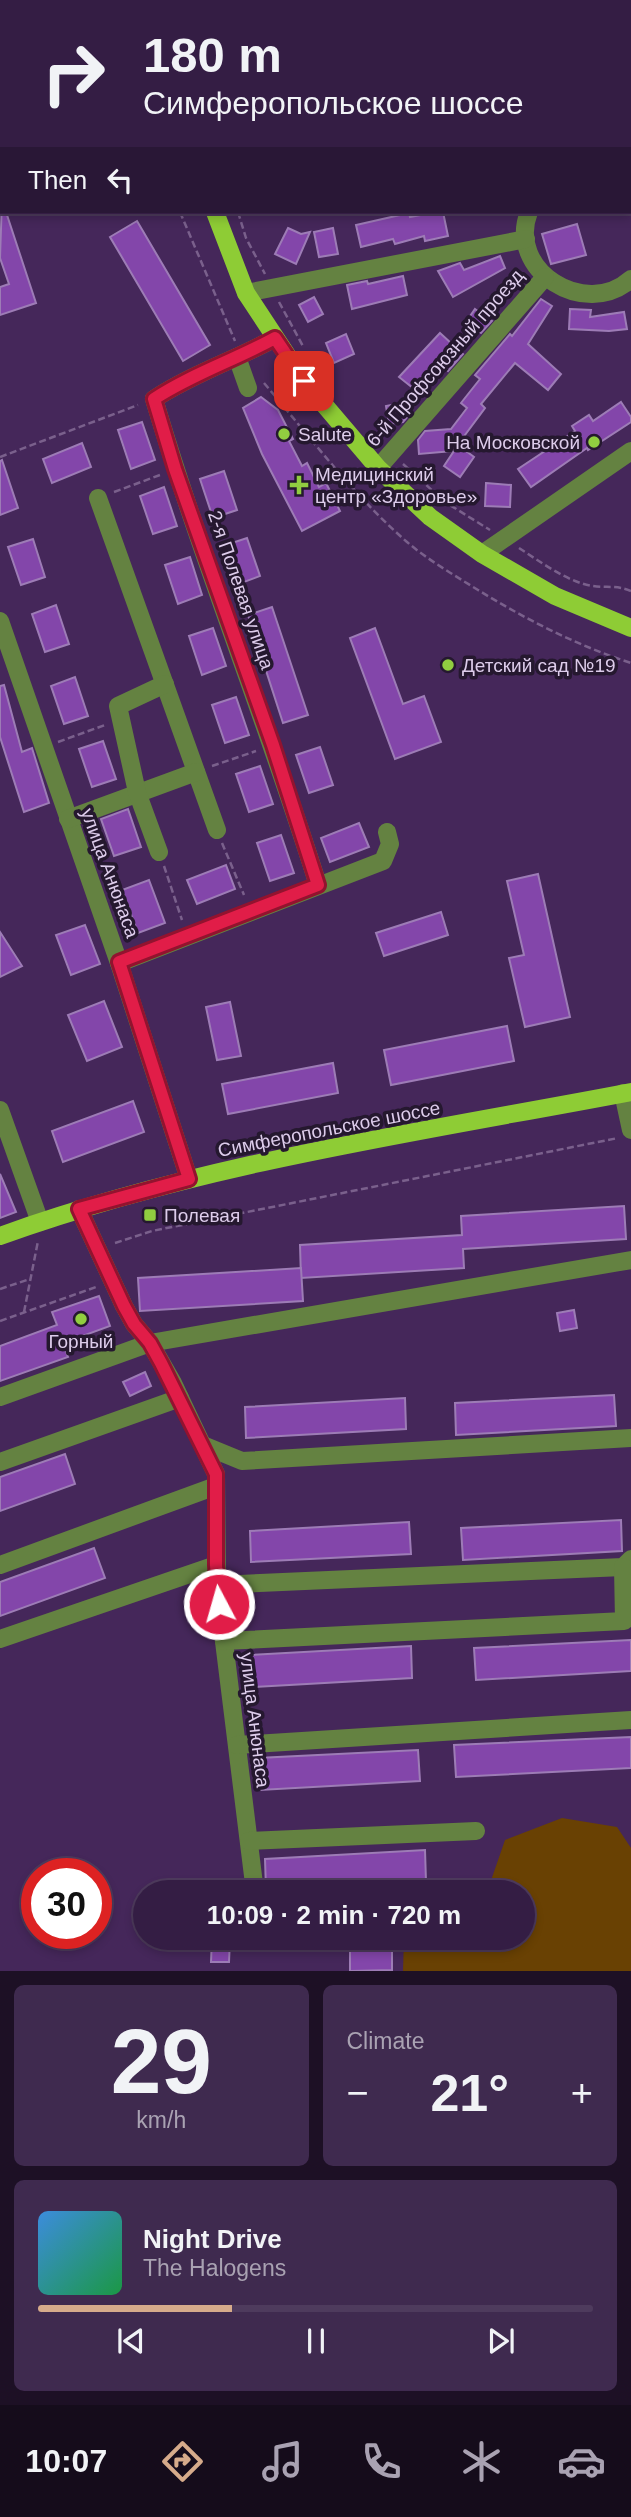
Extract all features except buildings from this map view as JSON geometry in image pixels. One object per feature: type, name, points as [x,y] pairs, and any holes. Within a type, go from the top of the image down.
[{"type":"main road","points":[[216,214],[246,293],[304,381],[378,468],[430,517],[482,554],[555,596],[631,628]]},
{"type":"main road","name":"Симферопольское шоссе","points":[[0,1236],[40,1228],[79,1209],[189,1179],[627,1092]]},
{"type":"street","points":[[529,214],[526,239],[532,259],[545,276],[568,291],[596,295],[628,289]]},
{"type":"street","points":[[246,293],[526,239]]},
{"type":"street","name":"6-й Профсоюзный проезд","points":[[378,468],[545,276]]},
{"type":"street","points":[[154,399],[178,383],[275,338]]},
{"type":"street","points":[[237,357],[248,388]]},
{"type":"street","name":"2-я Полевая улица","points":[[154,399],[175,469],[273,745],[318,885]]},
{"type":"street","points":[[482,554],[631,451]]},
{"type":"street","points":[[98,498],[217,830]]},
{"type":"street","name":"улица Анюнаса","points":[[0,621],[119,962],[189,1179]]},
{"type":"street","points":[[159,852],[138,793],[118,706],[165,684]]},
{"type":"street","points":[[68,818],[196,772]]},
{"type":"street","points":[[119,962],[383,861],[390,844],[387,832]]},
{"type":"street","points":[[624,1134],[627,1092]]},
{"type":"street","points":[[0,1110],[40,1228]]},
{"type":"street","name":"улица Анюнаса","points":[[79,1209],[134,1324],[150,1343],[216,1474],[217,1585],[254,1880]]},
{"type":"street","points":[[0,1397],[150,1343],[631,1260]]},
{"type":"street","points":[[0,1462],[180,1398]]},
{"type":"street","points":[[202,1445],[242,1461],[631,1438]]},
{"type":"street","points":[[0,1565],[216,1486]]},
{"type":"street","points":[[217,1585],[627,1563],[624,1621],[224,1641]]},
{"type":"street","points":[[0,1639],[216,1565]]},
{"type":"street","points":[[237,1745],[631,1720]]},
{"type":"street","points":[[249,1840],[476,1831]]},
{"type":"path","points":[[0,457],[154,399]]},
{"type":"path","points":[[98,498],[175,469]]},
{"type":"path","points":[[44,747],[121,719]]},
{"type":"path","points":[[196,772],[273,745]]},
{"type":"path","points":[[217,830],[251,911]]},
{"type":"path","points":[[159,852],[188,936]]},
{"type":"path","points":[[98,1249],[152,1231],[624,1134]]},
{"type":"path","points":[[24,1312],[40,1228]]},
{"type":"path","points":[[0,1289],[30,1279]]},
{"type":"path","points":[[0,1321],[113,1282]]},
{"type":"shaded area","points":[[562,1818],[617,1827],[631,1848],[631,1971],[403,1971],[404,1950],[535,1950],[535,1880],[491,1880],[505,1840]]},
{"type":"place","name":"Salute","points":[[284,434]]},
{"type":"place","name":"На Московской","points":[[594,442]]},
{"type":"place","name":"Медицинский центр «Здоровье»","points":[[299,485]]},
{"type":"place","name":"Детский сад №19","points":[[448,665]]},
{"type":"place","name":"Полевая","points":[[150,1215]]},
{"type":"place","name":"Горный","points":[[81,1319]]},
{"type":"route","points":[[219,1604],[216,1474],[173,1383],[124,1306],[79,1209],[189,1179],[119,962],[318,885],[273,745],[175,469],[154,399],[178,383],[242,356],[275,338],[304,381]]}]
